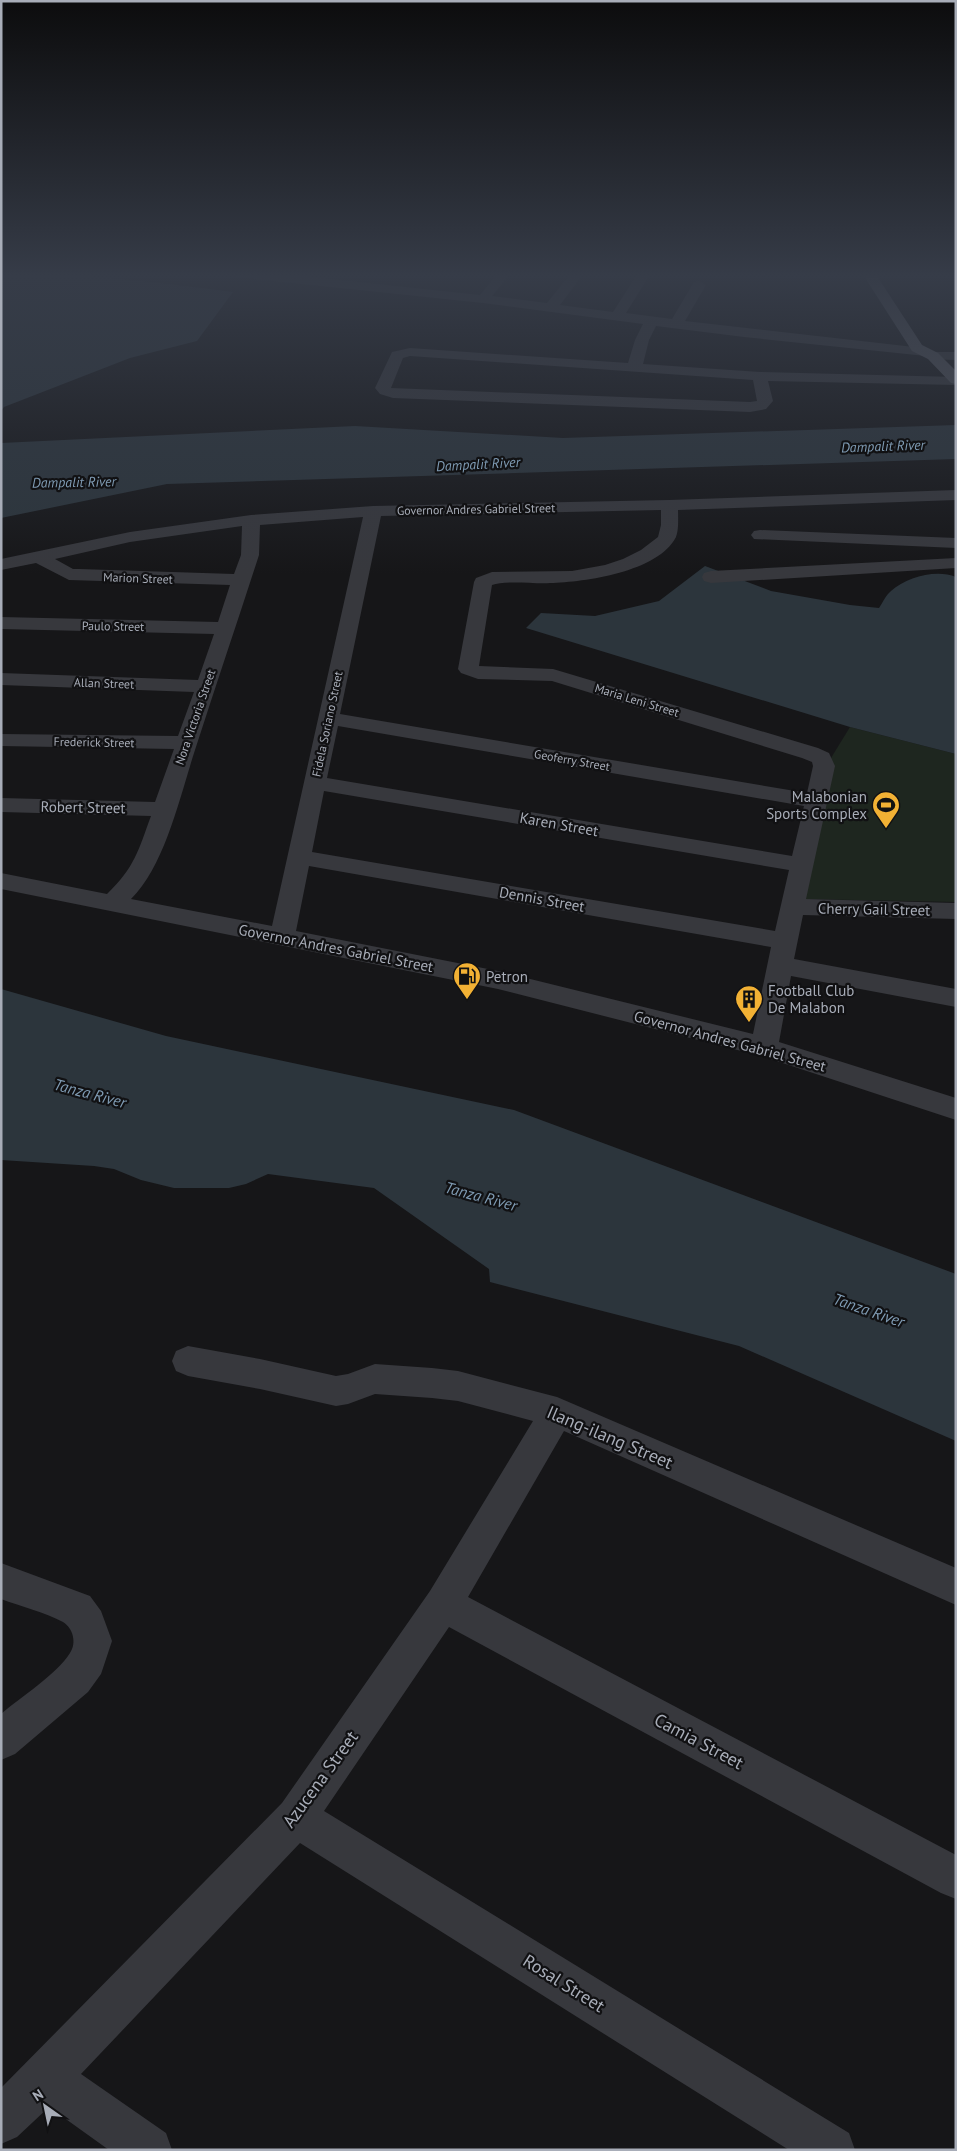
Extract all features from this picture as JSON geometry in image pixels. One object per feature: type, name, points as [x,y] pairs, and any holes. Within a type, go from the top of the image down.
[{"type":"street","points":[[389,373],[383,388],[385,391],[750,407],[761,406],[765,401],[760,376]]},
{"type":"street","points":[[719,373],[956,380]]},
{"type":"street","name":"Governor Andres Gabriel Street","points":[[1,566],[130,537],[251,520],[373,511],[668,505],[956,495]]},
{"type":"street","name":"Maria Leni Street","points":[[668,505],[668,535],[663,542],[650,552],[630,563],[602,572],[564,578],[492,578],[483,582],[468,669],[478,673],[553,675],[816,755],[824,762],[764,1047]]},
{"type":"street","name":"Fidela Soriano Street","points":[[282,936],[373,511]]},
{"type":"street","name":"Nora Victoria Street","points":[[112,903],[132,884],[147,860],[250,555],[251,520]]},
{"type":"street","points":[[760,535],[956,543]]},
{"type":"street","name":"Marion Street","points":[[39,557],[69,574],[242,580]]},
{"type":"street","points":[[711,577],[956,563]]},
{"type":"street","name":"Paulo Street","points":[[1,623],[224,628]]},
{"type":"street","name":"Allan Street","points":[[1,679],[206,686]]},
{"type":"street","name":"Geoferry Street","points":[[329,718],[816,801]]},
{"type":"street","name":"Frederick Street","points":[[1,740],[186,744]]},
{"type":"street","name":"Karen Street","points":[[315,783],[803,865]]},
{"type":"street","name":"Robert Street","points":[[1,806],[165,809]]},
{"type":"street","name":"Dennis Street","points":[[299,857],[783,953],[956,998]]},
{"type":"street","name":"Governor Andres Gabriel Street","points":[[1,881],[498,980],[764,1047],[956,1109]]},
{"type":"street","name":"Cherry Gail Street","points":[[793,907],[956,911]]},
{"type":"street","name":"Ilang-ilang Street","points":[[188,1361],[260,1374],[336,1391],[348,1389],[376,1379],[432,1382],[458,1386],[557,1412],[956,1587]]},
{"type":"street","name":"Azucena Street","points":[[1,2120],[46,2077],[296,1817],[443,1604],[557,1412]]},
{"type":"street","points":[[1,1581],[78,1609],[88,1624],[93,1641],[88,1660],[74,1678],[1,1740]]},
{"type":"street","name":"Camia Street","points":[[443,1604],[956,1878]]},
{"type":"street","name":"Rosal Street","points":[[296,1817],[832,2150]]},
{"type":"street","points":[[46,2077],[149,2150]]},
{"type":"shaded area","name":"Malabonian Sports Complex","points":[[850,727],[956,754],[956,902],[803,899],[831,758]]},
{"type":"water","points":[[1,373],[90,373],[4,407],[1,411]]},
{"type":"water","name":"Dampalit River","points":[[956,425],[956,459],[167,484],[1,518],[1,443],[355,426],[563,438]]},
{"type":"water","points":[[705,566],[771,591],[850,605],[879,608],[891,591],[913,578],[931,574],[956,577],[956,754],[850,727],[526,628],[541,613],[595,616],[659,601]]},
{"type":"water","name":"Tanza River","points":[[1,989],[166,1036],[514,1110],[956,1274],[956,1441],[739,1346],[490,1282],[489,1269],[374,1188],[268,1174],[246,1184],[229,1188],[174,1188],[141,1180],[114,1169],[1,1160]]},
{"type":"place","name":"Malabonian Sports Complex","points":[[886,829]]},
{"type":"place","name":"Petron","points":[[467,1000]]},
{"type":"place","name":"Football Club De Malabon","points":[[749,1023]]}]
